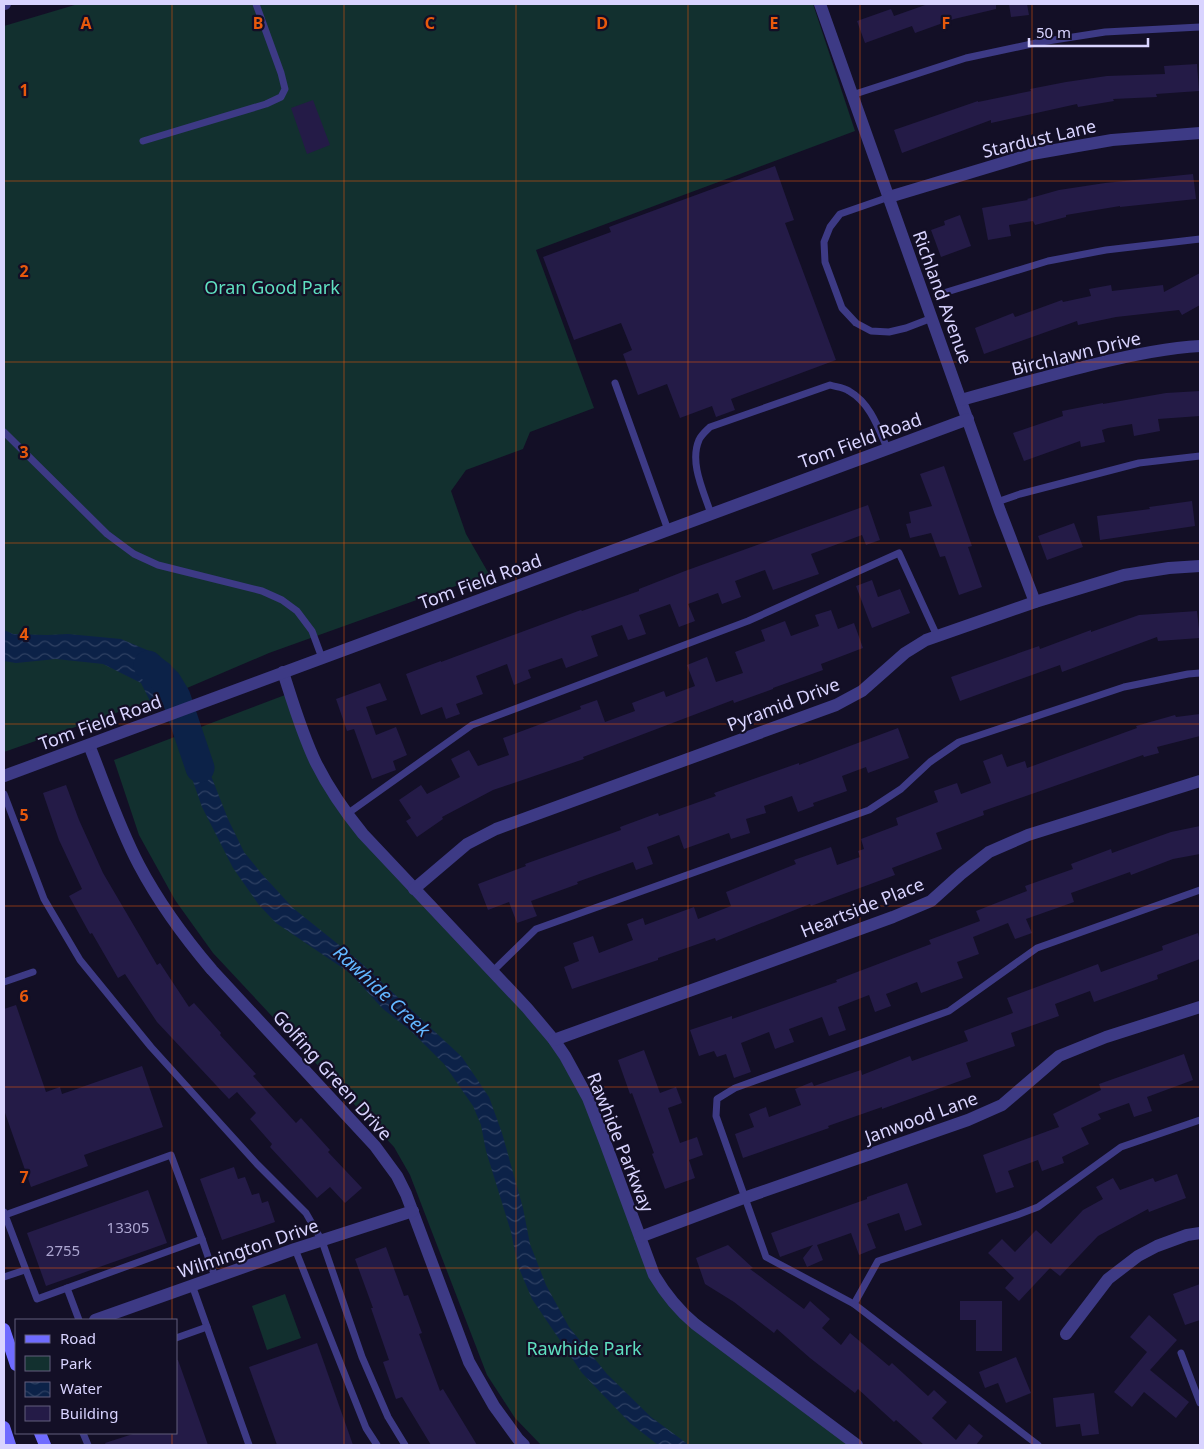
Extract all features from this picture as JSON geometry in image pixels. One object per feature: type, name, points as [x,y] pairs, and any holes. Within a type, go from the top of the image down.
[{"type":"main road","points":[[4,1329],[15,1363]]},
{"type":"main road","points":[[4,1427],[10,1445]]},
{"type":"street","name":"Richland Avenue","points":[[820,4],[1034,602]]},
{"type":"street","name":"Stardust Lane","points":[[888,197],[1032,154],[1112,140],[1200,133]]},
{"type":"street","name":"Birchlawn Drive","points":[[961,400],[1053,374],[1128,356],[1200,346]]},
{"type":"street","name":"Tom Field Road","points":[[4,776],[968,419]]},
{"type":"street","name":"Pyramid Drive","points":[[414,888],[467,844],[496,829],[836,705],[862,691],[905,653],[926,640],[1034,602],[1124,576],[1169,568],[1200,566]]},
{"type":"street","name":"Rawhide Parkway","points":[[283,672],[304,734],[316,762],[347,814],[363,834],[527,1008],[565,1056],[588,1098],[654,1276],[665,1294],[678,1310],[857,1445]]},
{"type":"street","name":"Golfing Green Drive","points":[[89,745],[120,823],[140,866],[162,904],[183,934],[212,970],[375,1146],[397,1176],[413,1211],[469,1362],[494,1406],[524,1445]]},
{"type":"street","name":"Heartside Place","points":[[554,1040],[931,902],[961,874],[989,852],[1028,835],[1200,781]]},
{"type":"street","name":"Janwood Lane","points":[[640,1237],[744,1198],[968,1120],[1002,1105],[1059,1056],[1106,1037],[1200,1007]]},
{"type":"street","name":"Wilmington Drive","points":[[98,1319],[295,1249],[413,1211]]},
{"type":"street","points":[[1066,1334],[1108,1279],[1138,1256],[1165,1243],[1187,1235],[1200,1233]]},
{"type":"lane","points":[[143,141],[266,104],[280,97],[284,89],[281,73],[256,4]]},
{"type":"lane","points":[[852,95],[966,58],[1042,42],[1105,32],[1200,27]]},
{"type":"lane","points":[[888,197],[840,214],[830,227],[824,242],[826,262],[842,308],[856,323],[871,332],[889,332],[932,318]]},
{"type":"lane","points":[[938,294],[1048,261],[1106,250],[1200,239]]},
{"type":"lane","points":[[615,383],[668,530]]},
{"type":"lane","points":[[711,514],[695,456],[700,439],[710,427],[830,385],[847,390],[861,400],[872,414],[888,448]]},
{"type":"lane","points":[[4,432],[107,534],[134,554],[158,565],[262,591],[282,600],[297,611],[312,632],[322,658]]},
{"type":"lane","points":[[997,502],[1020,494],[1139,463],[1200,456]]},
{"type":"lane","points":[[347,814],[472,725],[748,621],[899,553],[937,636]]},
{"type":"lane","points":[[492,972],[536,929],[869,810],[901,789],[930,762],[959,742],[1124,687],[1200,673]]},
{"type":"lane","points":[[4,794],[44,899],[80,960],[151,1048],[257,1164],[306,1213],[322,1241],[362,1357],[388,1417],[405,1445]]},
{"type":"lane","points":[[1038,1445],[854,1304],[766,1257],[716,1116],[717,1099],[735,1088],[949,1011],[1037,948],[1200,890]]},
{"type":"lane","points":[[4,982],[33,972]]},
{"type":"lane","points":[[854,1304],[878,1260],[1038,1207],[1121,1147],[1200,1120]]},
{"type":"lane","points":[[202,1239],[36,1299],[4,1213],[171,1155],[202,1239],[215,1277]]},
{"type":"lane","points":[[295,1249],[366,1428],[377,1445]]},
{"type":"lane","points":[[4,1277],[25,1270]]},
{"type":"lane","points":[[192,1285],[248,1445]]},
{"type":"lane","points":[[67,1288],[79,1319]]},
{"type":"lane","points":[[178,1337],[207,1328]]},
{"type":"lane","points":[[1181,1353],[1200,1403]]},
{"type":"green space","name":"Oran Good Park","points":[[78,4],[813,4],[855,131],[536,250],[594,408],[530,432],[523,449],[466,470],[451,491],[466,534],[489,574],[269,653],[187,688],[4,752],[4,26]]},
{"type":"green space","name":"Rawhide Park","points":[[285,695],[317,773],[550,1041],[583,1099],[654,1282],[850,1445],[541,1445],[515,1418],[487,1375],[410,1175],[394,1147],[213,953],[175,900],[139,835],[114,760]]},
{"type":"green space","points":[[285,1294],[301,1338],[267,1350],[252,1306]]},
{"type":"water","points":[[4,630],[13,634],[68,634],[121,639],[154,653],[170,664],[187,688],[150,701],[141,683],[103,664],[56,659],[16,663],[4,661]]},
{"type":"water","name":"Rawhide Creek","points":[[199,728],[208,768],[228,819],[244,852],[293,908],[359,961],[462,1057],[489,1097],[502,1133],[523,1208],[530,1244],[546,1285],[569,1327],[607,1374],[651,1417],[689,1445],[658,1445],[630,1423],[582,1373],[532,1299],[518,1266],[511,1232],[486,1151],[481,1125],[473,1106],[444,1064],[411,1031],[383,1009],[350,973],[276,923],[259,905],[233,868],[202,807],[177,736]]},
{"type":"building","points":[[928,4],[996,4],[996,9],[954,19],[915,33],[912,26],[865,43],[857,21],[891,9],[894,16]]},
{"type":"building","points":[[1009,4],[1027,4],[1029,15],[1011,17]]},
{"type":"building","points":[[1197,64],[1199,91],[1156,94],[1157,97],[1113,99],[1114,101],[1078,107],[1077,104],[991,123],[991,120],[902,153],[894,130],[978,101],[1031,91],[1030,89],[1107,76],[1165,74],[1164,66]]},
{"type":"building","points":[[313,100],[330,145],[307,154],[291,108]]},
{"type":"building","points":[[775,166],[794,220],[785,223],[836,360],[731,399],[735,410],[716,417],[712,406],[680,418],[667,384],[638,395],[623,354],[632,350],[621,323],[574,340],[543,257],[611,232],[609,227]]},
{"type":"building","points":[[1193,174],[1196,199],[1120,206],[1066,215],[1066,217],[1035,225],[1033,221],[1009,225],[1011,236],[988,240],[982,208],[1028,200],[1059,190]]},
{"type":"building","points":[[960,215],[971,246],[941,257],[931,230],[945,225],[944,221]]},
{"type":"building","points":[[1200,273],[1200,305],[1182,315],[1179,310],[1116,317],[1078,325],[1077,321],[984,354],[975,328],[1013,313],[1015,317],[1062,300],[1063,302],[1091,296],[1089,289],[1111,285],[1112,291],[1163,285],[1164,292]]},
{"type":"building","points":[[1200,391],[1200,416],[1158,419],[1160,431],[1134,436],[1132,424],[1108,428],[1102,430],[1105,442],[1081,447],[1080,441],[1024,461],[1013,433],[1063,416],[1062,411],[1166,393]]},
{"type":"building","points":[[944,466],[972,546],[968,547],[982,587],[959,595],[945,556],[940,557],[931,533],[910,538],[906,524],[911,523],[909,512],[932,506],[920,474]]},
{"type":"building","points":[[1192,501],[1195,526],[1100,540],[1097,516]]},
{"type":"building","points":[[868,505],[880,540],[866,545],[862,535],[811,554],[819,574],[773,590],[765,570],[735,581],[741,597],[722,604],[718,593],[688,604],[695,621],[679,627],[670,604],[639,615],[646,634],[628,640],[622,625],[591,636],[598,656],[566,668],[562,658],[528,670],[531,678],[514,685],[507,664],[476,676],[483,694],[456,704],[460,714],[446,719],[442,707],[421,715],[406,674],[581,610],[639,591],[639,589],[685,571]]},
{"type":"building","points":[[1074,523],[1083,547],[1047,560],[1038,536]]},
{"type":"building","points":[[872,580],[878,597],[900,589],[910,613],[872,628],[856,586]]},
{"type":"building","points":[[831,610],[838,629],[854,623],[863,648],[821,664],[823,670],[734,703],[733,700],[583,757],[584,759],[493,790],[442,817],[443,819],[417,837],[406,821],[411,818],[399,800],[421,785],[427,794],[460,777],[451,759],[469,750],[478,766],[509,755],[503,738],[581,709],[580,706],[597,700],[605,722],[635,711],[632,703],[664,691],[666,697],[695,686],[687,665],[707,657],[716,682],[743,673],[735,652],[765,641],[761,630],[785,621],[791,636],[819,626],[815,615]]},
{"type":"building","points":[[1197,611],[1200,638],[1158,641],[1157,637],[1062,672],[1060,665],[960,701],[951,677],[1039,646],[1040,649],[1139,615]]},
{"type":"building","points":[[380,683],[387,700],[366,707],[376,735],[396,727],[407,755],[393,761],[396,770],[372,779],[354,729],[347,731],[336,699]]},
{"type":"building","points":[[1200,714],[1200,736],[1157,747],[1159,753],[1144,757],[1143,755],[983,811],[984,815],[936,833],[942,849],[892,868],[895,875],[811,906],[810,904],[716,941],[715,938],[658,958],[658,960],[572,989],[564,967],[579,961],[573,943],[593,936],[599,953],[633,940],[627,924],[643,918],[645,925],[694,907],[698,919],[731,906],[726,892],[796,864],[794,860],[831,847],[837,865],[860,857],[858,851],[864,849],[861,839],[898,825],[896,818],[938,802],[934,791],[957,783],[961,794],[991,783],[983,761],[1002,754],[1007,767],[1025,761],[1027,768],[1137,728],[1136,726],[1175,715],[1176,717]]},
{"type":"building","points":[[898,728],[909,758],[868,773],[866,767],[842,776],[847,791],[813,803],[814,806],[798,812],[792,796],[764,806],[766,813],[746,819],[750,833],[731,839],[729,833],[684,849],[679,835],[647,847],[653,864],[636,870],[633,862],[531,901],[537,916],[517,923],[509,902],[488,910],[478,884],[526,866],[525,864],[621,830],[620,827],[658,813],[659,816],[716,796],[714,793],[799,763],[799,765]]},
{"type":"building","points":[[66,785],[79,820],[103,873],[157,965],[160,963],[189,1007],[194,1003],[256,1074],[253,1076],[296,1123],[301,1118],[330,1150],[328,1152],[362,1188],[345,1203],[330,1187],[317,1198],[270,1147],[272,1144],[250,1119],[256,1113],[237,1092],[229,1099],[157,1022],[125,974],[118,978],[69,896],[82,889],[59,840],[43,793]]},
{"type":"building","points":[[1200,826],[1200,854],[1173,859],[1131,875],[1130,872],[1071,893],[1074,902],[1026,919],[1032,933],[1015,939],[1008,923],[973,937],[979,954],[957,962],[963,978],[921,993],[917,982],[886,994],[891,1006],[875,1012],[869,995],[838,1007],[846,1030],[829,1036],[822,1017],[789,1029],[794,1042],[775,1049],[769,1032],[741,1043],[751,1072],[734,1078],[726,1054],[717,1057],[714,1051],[699,1056],[690,1030],[732,1016],[732,1019],[837,982],[836,980],[931,944],[929,940],[980,921],[976,911],[1027,891],[1025,886],[1073,869],[1071,864],[1111,849],[1112,853],[1171,832]]},
{"type":"building","points":[[1198,933],[1200,959],[1157,975],[1158,979],[1094,1002],[1090,991],[1055,1004],[1059,1016],[1011,1033],[1015,1046],[966,1063],[971,1077],[828,1126],[829,1128],[743,1158],[735,1134],[754,1127],[749,1114],[766,1107],[769,1117],[801,1105],[795,1089],[812,1082],[814,1086],[861,1070],[862,1075],[910,1056],[912,1061],[968,1041],[964,1031],[1013,1013],[1007,998],[1098,964],[1101,972],[1163,950],[1162,946]]},
{"type":"building","points":[[16,1005],[46,1092],[60,1087],[62,1094],[142,1066],[163,1127],[84,1155],[88,1166],[31,1187],[4,1110],[4,1009]]},
{"type":"building","points":[[644,1050],[660,1093],[676,1087],[682,1103],[668,1108],[680,1143],[697,1137],[703,1155],[689,1160],[695,1178],[665,1189],[652,1154],[654,1153],[618,1060]]},
{"type":"building","points":[[1184,1054],[1193,1080],[1147,1097],[1152,1111],[1134,1117],[1129,1103],[1098,1114],[1101,1119],[1081,1128],[1089,1144],[1062,1157],[1064,1163],[1042,1171],[1038,1160],[1008,1171],[1014,1187],[996,1193],[983,1155],[1059,1127],[1053,1114],[1101,1090],[1099,1084]]},
{"type":"building","points":[[234,1167],[238,1179],[245,1177],[252,1195],[259,1193],[262,1203],[268,1201],[275,1222],[222,1240],[200,1179]]},
{"type":"building","points":[[1177,1174],[1186,1198],[1149,1212],[1148,1209],[1098,1236],[1060,1276],[1050,1268],[1019,1301],[1005,1288],[1014,1278],[988,1253],[1002,1239],[1015,1252],[1036,1230],[1051,1244],[1083,1210],[1103,1199],[1096,1187],[1113,1178],[1120,1190],[1153,1178],[1155,1182]]},
{"type":"building","points":[[907,1183],[922,1225],[905,1231],[899,1213],[867,1224],[876,1248],[859,1255],[851,1233],[817,1245],[823,1260],[807,1267],[803,1258],[813,1245],[780,1257],[771,1233]]},
{"type":"building","points":[[148,1190],[167,1243],[46,1286],[27,1233]]},
{"type":"building","points":[[728,1245],[753,1268],[750,1269],[804,1309],[810,1301],[830,1319],[822,1328],[841,1345],[850,1333],[889,1366],[892,1363],[928,1396],[934,1390],[947,1402],[932,1418],[956,1440],[969,1424],[983,1436],[976,1445],[924,1445],[896,1420],[894,1422],[858,1389],[855,1393],[777,1329],[774,1333],[734,1302],[705,1284],[696,1258]]},
{"type":"building","points":[[386,1247],[404,1296],[408,1295],[422,1333],[419,1334],[440,1391],[443,1389],[477,1445],[431,1445],[402,1397],[396,1399],[383,1362],[389,1360],[355,1259]]},
{"type":"building","points":[[1200,1284],[1200,1320],[1185,1325],[1173,1294]]},
{"type":"building","points":[[960,1301],[1002,1301],[1002,1351],[976,1351],[976,1320],[960,1320]]},
{"type":"building","points":[[1149,1315],[1177,1340],[1150,1370],[1189,1402],[1176,1418],[1144,1392],[1132,1407],[1114,1392],[1147,1352],[1130,1337]]},
{"type":"building","points":[[317,1343],[353,1445],[277,1445],[249,1367]]},
{"type":"building","points":[[1016,1357],[1031,1393],[1006,1403],[998,1383],[985,1388],[979,1372]]},
{"type":"building","points":[[178,1360],[208,1445],[106,1445],[105,1443],[133,1434],[178,1434]]},
{"type":"building","points":[[1094,1393],[1099,1434],[1082,1436],[1080,1424],[1056,1427],[1053,1398]]},
{"type":"waterway","name":"Rawhide Creek","points":[[148,665],[167,682],[176,697],[200,768]]}]
